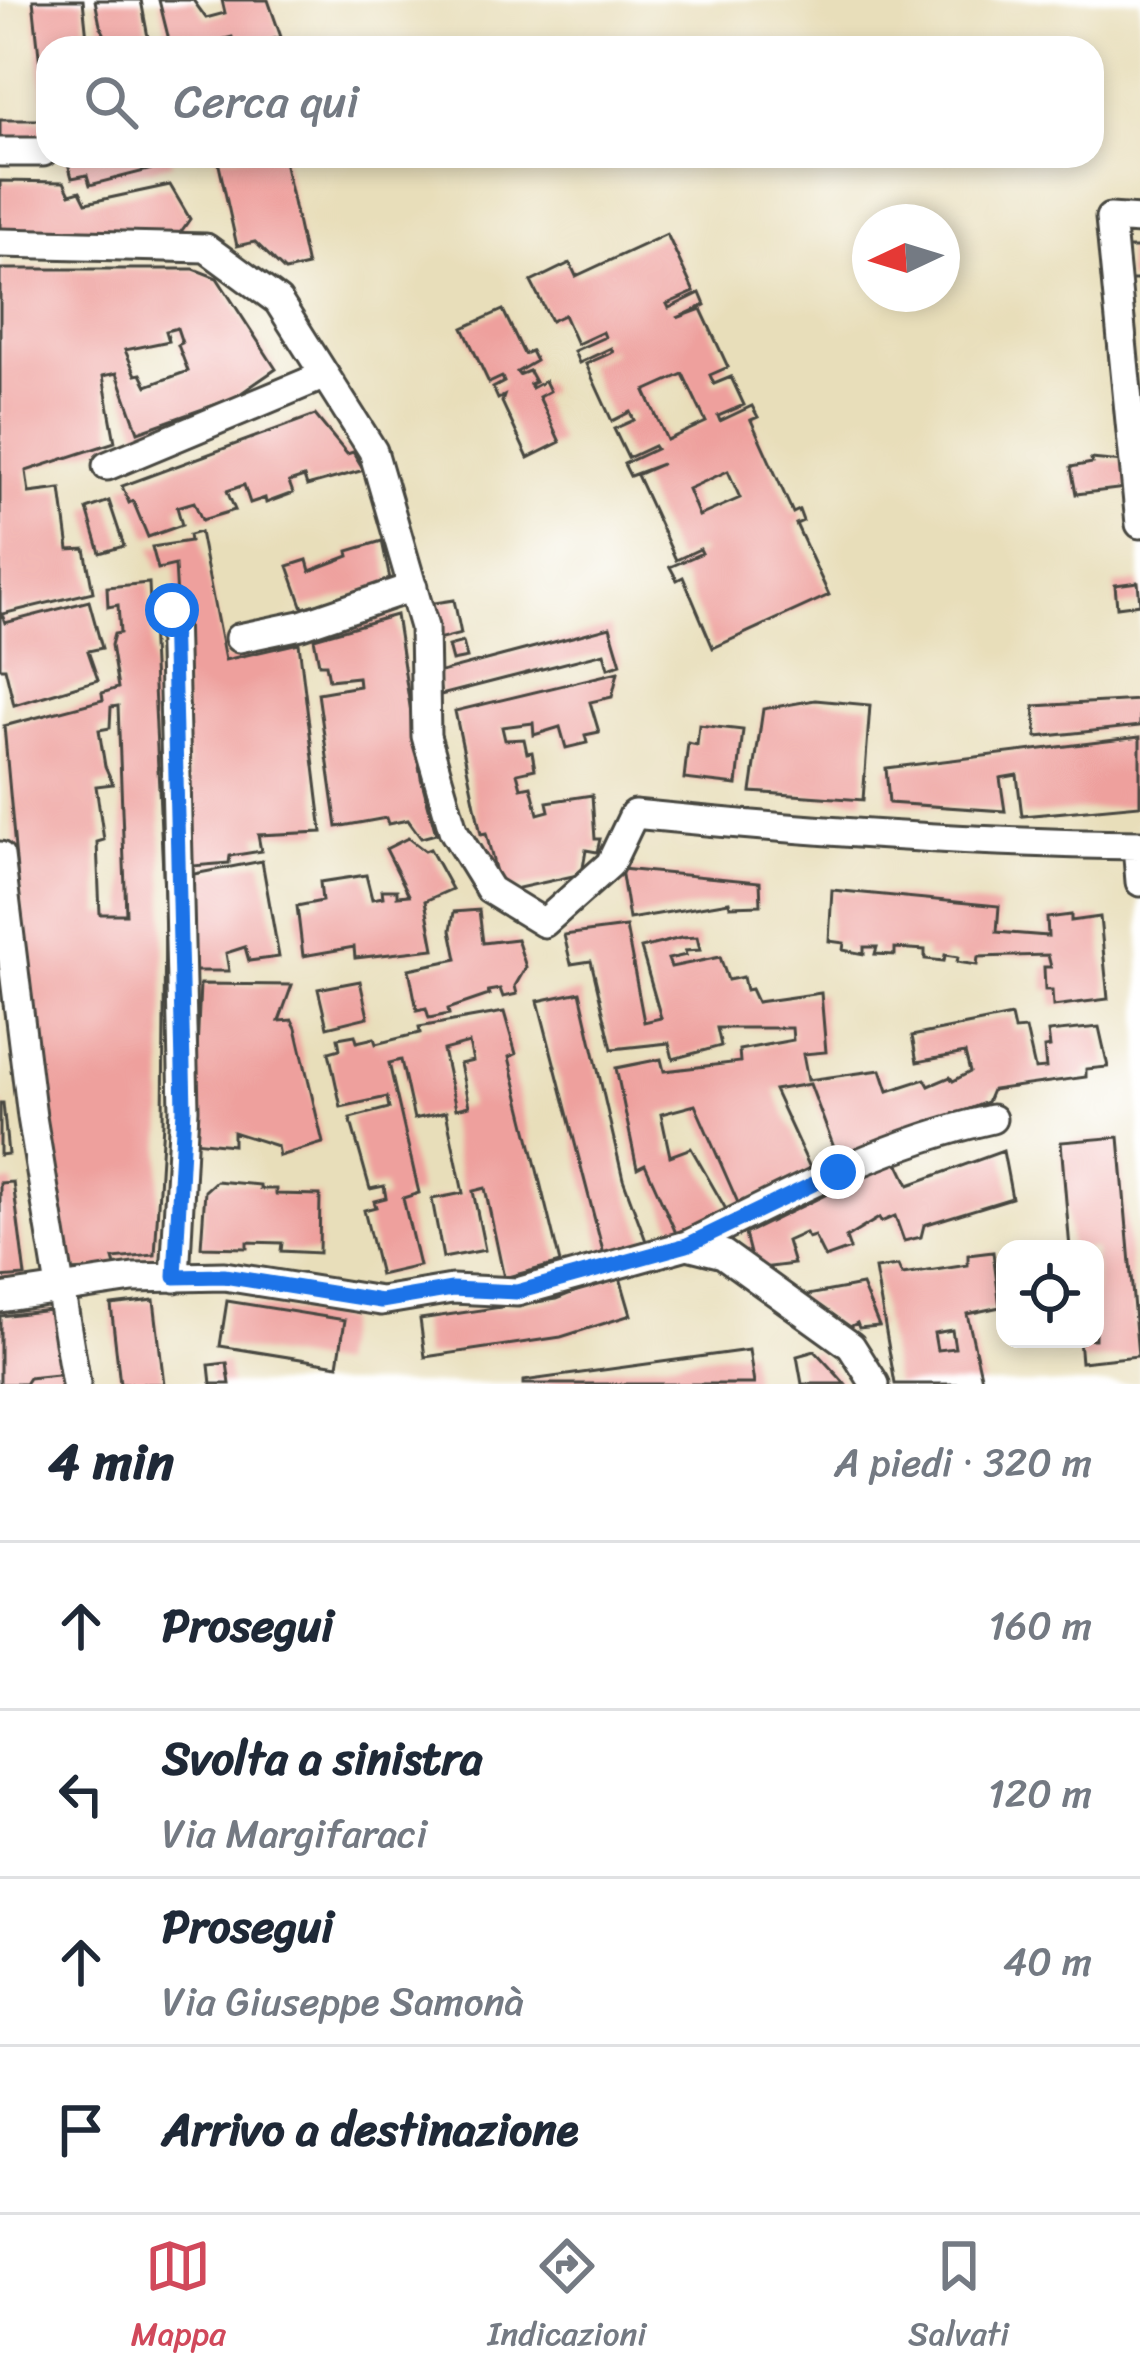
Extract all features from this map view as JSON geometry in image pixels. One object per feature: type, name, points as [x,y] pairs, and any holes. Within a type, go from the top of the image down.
[{"type":"street","points":[[0,152],[36,152]]},
{"type":"street","points":[[1140,220],[1110,218],[1140,524]]},
{"type":"street","points":[[0,243],[206,248],[278,301],[373,451],[424,627],[426,736],[453,830],[490,890],[544,923],[610,863],[634,814],[1010,843],[1138,845],[1140,882]]},
{"type":"street","points":[[107,466],[325,375]]},
{"type":"street","points":[[239,638],[301,625],[413,587]]},
{"type":"street","points":[[172,610],[184,1109],[175,1277]]},
{"type":"street","points":[[0,856],[32,1117],[76,1384]]},
{"type":"street","points":[[0,1298],[61,1288],[224,1276],[381,1301],[452,1289],[517,1292],[687,1245],[838,1172],[904,1145],[992,1119]]},
{"type":"street","points":[[687,1245],[723,1255],[850,1346],[875,1384]]},
{"type":"building","points":[[33,0],[83,0],[87,36],[37,36]]},
{"type":"building","points":[[95,0],[141,0],[148,36],[105,36]]},
{"type":"building","points":[[159,0],[193,0],[206,18],[225,13],[222,0],[268,0],[281,36],[168,36]]},
{"type":"building","points":[[0,120],[36,120],[36,140],[0,140]]},
{"type":"building","points":[[69,168],[156,168],[90,185],[87,175],[72,178]]},
{"type":"building","points":[[220,168],[286,168],[307,266],[285,271],[255,242],[237,246]]},
{"type":"building","points":[[0,181],[64,182],[70,194],[80,191],[86,203],[170,185],[190,219],[175,240],[0,236]]},
{"type":"building","points":[[667,234],[694,292],[667,304],[669,308],[700,293],[705,305],[677,318],[701,309],[728,367],[710,375],[714,384],[731,377],[744,405],[718,416],[720,421],[752,406],[758,417],[751,420],[793,513],[799,510],[803,521],[796,524],[829,595],[713,648],[683,577],[677,580],[670,567],[702,553],[700,549],[676,560],[637,475],[662,464],[630,476],[624,464],[656,449],[628,458],[614,429],[634,420],[630,412],[612,421],[586,364],[613,352],[611,348],[579,363],[574,351],[605,337],[603,332],[577,344],[564,315],[551,321],[531,282],[570,263],[576,276]],"holes":[[[683,374],[706,422],[667,440],[645,391]],[[728,471],[740,498],[699,516],[688,489]]]},
{"type":"building","points":[[1127,248],[1140,248],[1140,280],[1127,280]]},
{"type":"building","points":[[0,269],[194,269],[217,278],[276,369],[234,398],[138,432],[117,373],[103,376],[115,442],[26,471],[29,493],[61,489],[69,550],[85,549],[93,592],[2,614],[5,623],[89,601],[102,648],[88,651],[98,680],[14,705],[5,668],[0,668]],"holes":[[[177,328],[182,343],[178,345],[188,371],[147,386],[141,374],[136,375],[125,350],[169,341],[166,331]]]},
{"type":"building","points":[[503,310],[524,354],[531,351],[536,361],[517,372],[529,371],[535,382],[532,388],[545,381],[550,391],[539,397],[560,442],[528,458],[502,402],[504,396],[498,399],[493,388],[504,382],[502,377],[489,383],[463,328]]},
{"type":"building","points":[[315,415],[347,454],[353,452],[364,470],[307,486],[304,477],[289,482],[293,493],[266,503],[265,498],[250,503],[244,485],[227,491],[235,510],[202,520],[194,502],[177,507],[182,525],[148,537],[122,486]]},
{"type":"building","points":[[1091,459],[1134,463],[1134,487],[1076,494],[1071,467],[1092,463]]},
{"type":"building","points":[[109,501],[124,546],[100,553],[87,509]]},
{"type":"building","points":[[200,532],[225,660],[299,643],[322,832],[258,835],[261,851],[230,856],[229,863],[193,866],[175,565],[158,569],[152,547],[190,541],[189,535]]},
{"type":"building","points":[[382,541],[391,584],[303,608],[288,566],[307,560],[310,571],[349,556],[348,551]]},
{"type":"building","points":[[1138,582],[1140,604],[1117,607],[1115,585]]},
{"type":"building","points":[[149,583],[165,913],[163,1122],[155,1255],[113,1259],[116,1269],[66,1271],[34,1061],[4,726],[103,700],[102,693],[118,688],[111,645],[114,634],[120,633],[118,605],[108,607],[107,587]],"holes":[[[118,706],[126,914],[100,914],[97,842],[104,840],[96,786],[113,784],[99,730],[110,728],[111,707]]]},
{"type":"building","points":[[454,600],[461,634],[434,641],[428,604]]},
{"type":"building","points":[[396,615],[421,778],[436,834],[421,838],[408,820],[388,824],[386,818],[337,827],[318,693],[359,686],[358,677],[329,680],[326,664],[319,664],[314,638]]},
{"type":"building","points":[[610,627],[621,664],[608,668],[604,653],[441,695],[437,673]]},
{"type":"building","points":[[463,642],[467,658],[452,661],[448,646]]},
{"type":"building","points":[[618,672],[612,697],[590,702],[599,732],[585,735],[587,743],[566,748],[560,727],[534,735],[533,723],[502,727],[505,740],[524,739],[527,753],[532,752],[535,769],[517,773],[521,788],[531,786],[538,814],[549,811],[547,802],[592,795],[595,839],[600,839],[597,852],[586,850],[582,874],[501,892],[486,833],[481,834],[455,711]]},
{"type":"building","points":[[815,700],[870,705],[863,800],[751,792],[763,709]]},
{"type":"building","points":[[1140,700],[1140,726],[1037,737],[1034,706]]},
{"type":"building","points":[[699,725],[743,730],[737,785],[684,779],[688,743],[697,745]]},
{"type":"building","points":[[1140,737],[1140,805],[1022,816],[1017,775],[1000,778],[1005,811],[889,803],[886,768]]},
{"type":"building","points":[[408,838],[425,851],[430,849],[452,889],[425,901],[434,949],[355,958],[354,947],[303,956],[297,906],[322,901],[320,882],[366,875],[372,899],[383,897],[382,890],[409,895],[386,849]]},
{"type":"building","points":[[262,861],[279,957],[249,961],[245,947],[226,953],[229,971],[190,971],[194,874]]},
{"type":"building","points":[[621,869],[760,882],[761,905],[730,906],[729,902],[629,919]]},
{"type":"building","points":[[832,890],[999,906],[997,932],[1048,936],[1047,918],[1100,917],[1108,999],[1053,1006],[1052,990],[1045,990],[1044,967],[1051,967],[1048,955],[978,957],[977,965],[945,955],[944,961],[925,959],[925,950],[895,948],[895,955],[875,954],[877,947],[864,947],[864,954],[843,950],[844,943],[829,941]]},
{"type":"building","points":[[479,910],[483,943],[517,939],[526,967],[515,986],[517,994],[503,997],[500,989],[488,991],[489,995],[448,1009],[449,1014],[429,1018],[426,1008],[417,1010],[409,969],[457,959],[451,930],[454,912]]},
{"type":"building","points":[[626,927],[644,1022],[661,1018],[641,948],[681,938],[697,937],[700,950],[668,959],[671,967],[720,957],[728,980],[743,977],[746,990],[751,989],[757,1002],[821,993],[826,1052],[803,1054],[808,1080],[881,1070],[888,1091],[925,1079],[929,1086],[950,1077],[953,1081],[970,1072],[965,1053],[917,1062],[912,1036],[1011,1016],[1014,1030],[1026,1029],[1035,1069],[1046,1068],[1048,1032],[1099,1027],[1108,1067],[1086,1069],[1086,1077],[992,1090],[987,1102],[839,1161],[810,1084],[774,1090],[812,1172],[739,1205],[695,1105],[661,1114],[670,1156],[691,1148],[727,1211],[676,1233],[645,1164],[637,1168],[616,1068],[661,1059],[664,1071],[740,1062],[739,1050],[793,1040],[792,1028],[717,1028],[721,1046],[673,1059],[669,1043],[612,1049],[591,961],[571,964],[564,935]]},
{"type":"building","points":[[360,981],[368,1017],[327,1027],[318,989]]},
{"type":"building","points":[[200,984],[292,985],[279,1021],[292,1020],[296,1028],[323,1143],[279,1156],[277,1146],[233,1132],[233,1145],[193,1141]]},
{"type":"building","points":[[580,992],[623,1179],[646,1241],[604,1255],[538,1001]]},
{"type":"building","points":[[504,1012],[516,1054],[509,1057],[560,1263],[504,1278],[485,1188],[473,1191],[485,1250],[443,1258],[432,1199],[463,1193],[446,1112],[414,1119],[401,1060],[389,1063],[419,1193],[403,1198],[419,1266],[380,1275],[364,1210],[386,1198],[384,1186],[370,1189],[350,1118],[389,1108],[387,1097],[341,1107],[329,1052],[340,1049],[338,1038],[355,1035],[357,1042],[374,1038],[376,1044],[420,1033],[419,1027]],"holes":[[[469,1043],[473,1061],[460,1064],[469,1106],[456,1109],[443,1050]]]},
{"type":"building","points":[[0,1103],[8,1154],[0,1155]]},
{"type":"building","points":[[1119,1137],[1138,1356],[1081,1362],[1080,1348],[1104,1348],[1104,1240],[1069,1240],[1061,1142]]},
{"type":"building","points":[[1003,1151],[1012,1198],[924,1225],[921,1237],[904,1241],[895,1216],[881,1222],[879,1218],[846,1238],[850,1249],[825,1258],[814,1236],[808,1238],[805,1233],[787,1241],[794,1264],[754,1269],[745,1234],[897,1160],[909,1185]]},
{"type":"building","points":[[216,1181],[260,1185],[260,1189],[276,1189],[276,1194],[320,1195],[319,1253],[281,1251],[282,1243],[201,1247],[205,1191]]},
{"type":"building","points":[[13,1182],[25,1276],[0,1278],[0,1183]]},
{"type":"building","points":[[993,1252],[996,1308],[967,1314],[983,1384],[895,1384],[875,1269],[898,1266],[902,1275],[968,1265],[968,1255]],"holes":[[[952,1330],[955,1348],[937,1350],[934,1333]]]},
{"type":"building","points":[[619,1274],[631,1315],[561,1337],[425,1357],[420,1319],[556,1299]]},
{"type":"building","points":[[862,1285],[879,1326],[859,1328],[857,1323],[845,1330],[797,1297]]},
{"type":"building","points":[[154,1300],[164,1384],[120,1384],[111,1305]]},
{"type":"building","points":[[227,1301],[345,1320],[338,1365],[220,1346]]},
{"type":"building","points":[[59,1309],[67,1374],[29,1378],[25,1384],[0,1384],[0,1316]]},
{"type":"building","points":[[749,1350],[754,1384],[523,1384],[523,1381]]},
{"type":"building","points":[[815,1351],[845,1384],[802,1384],[797,1356]]},
{"type":"building","points":[[227,1363],[230,1384],[211,1384],[209,1365]]},
{"type":"route","points":[[172,610],[184,1109],[175,1277],[224,1276],[381,1301],[452,1289],[517,1292],[687,1245],[838,1172]]}]
